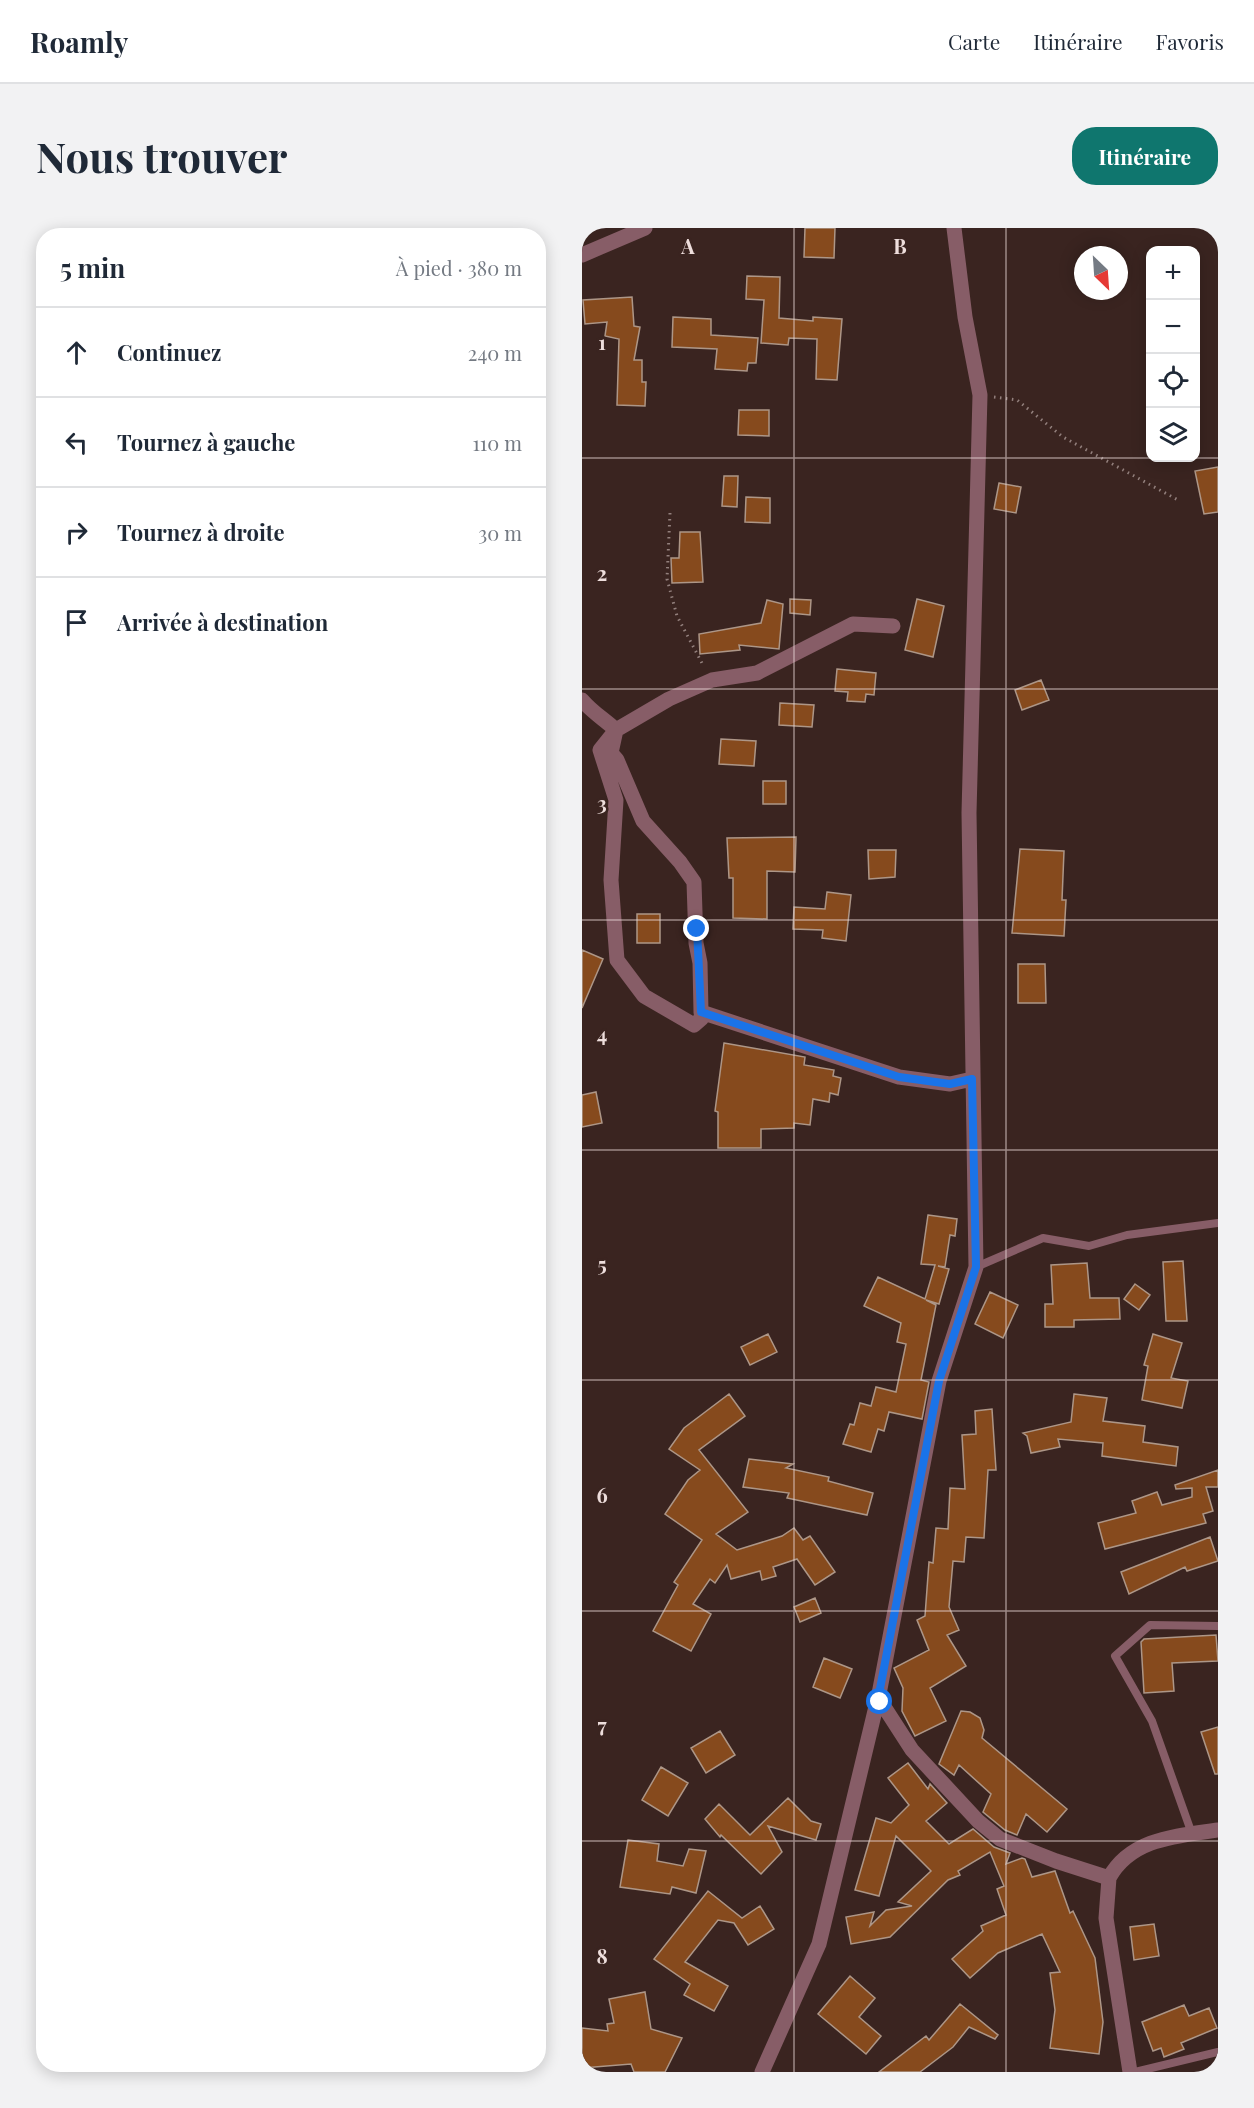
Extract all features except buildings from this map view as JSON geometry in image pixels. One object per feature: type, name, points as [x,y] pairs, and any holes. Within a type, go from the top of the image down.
[{"type":"street","points":[[582,255],[645,228]]},
{"type":"street","points":[[762,2072],[819,1944],[879,1694],[939,1381],[976,1267],[969,813],[980,395],[965,317],[954,228]]},
{"type":"street","points":[[616,730],[611,753],[617,760],[644,821],[680,862],[694,882],[702,1018],[694,1025],[644,996],[618,960],[611,880],[616,800],[600,750],[616,730],[669,699],[712,680],[757,674],[853,624],[893,626]]},
{"type":"street","points":[[582,700],[593,713],[604,718],[616,730]]},
{"type":"street","points":[[701,1012],[899,1077],[950,1084],[972,1079]]},
{"type":"street","points":[[879,1694],[880,1702],[912,1750],[978,1821],[1000,1839],[1109,1878]]},
{"type":"street","points":[[1130,2072],[1106,1917],[1109,1878],[1117,1864],[1138,1847],[1170,1837],[1218,1830]]},
{"type":"lane","points":[[976,1267],[1043,1238],[1089,1246],[1127,1235],[1218,1222]]},
{"type":"lane","points":[[1192,1834],[1152,1721],[1115,1656],[1150,1625],[1218,1626]]},
{"type":"lane","points":[[1136,2072],[1218,2052]]},
{"type":"path","points":[[980,395],[1017,400],[1063,437],[1178,500]]},
{"type":"path","points":[[670,513],[667,579],[677,616],[712,680]]},
{"type":"route","points":[[697,929],[701,1012],[899,1077],[950,1084],[972,1079],[976,1267],[939,1381],[879,1694],[880,1702]]}]
